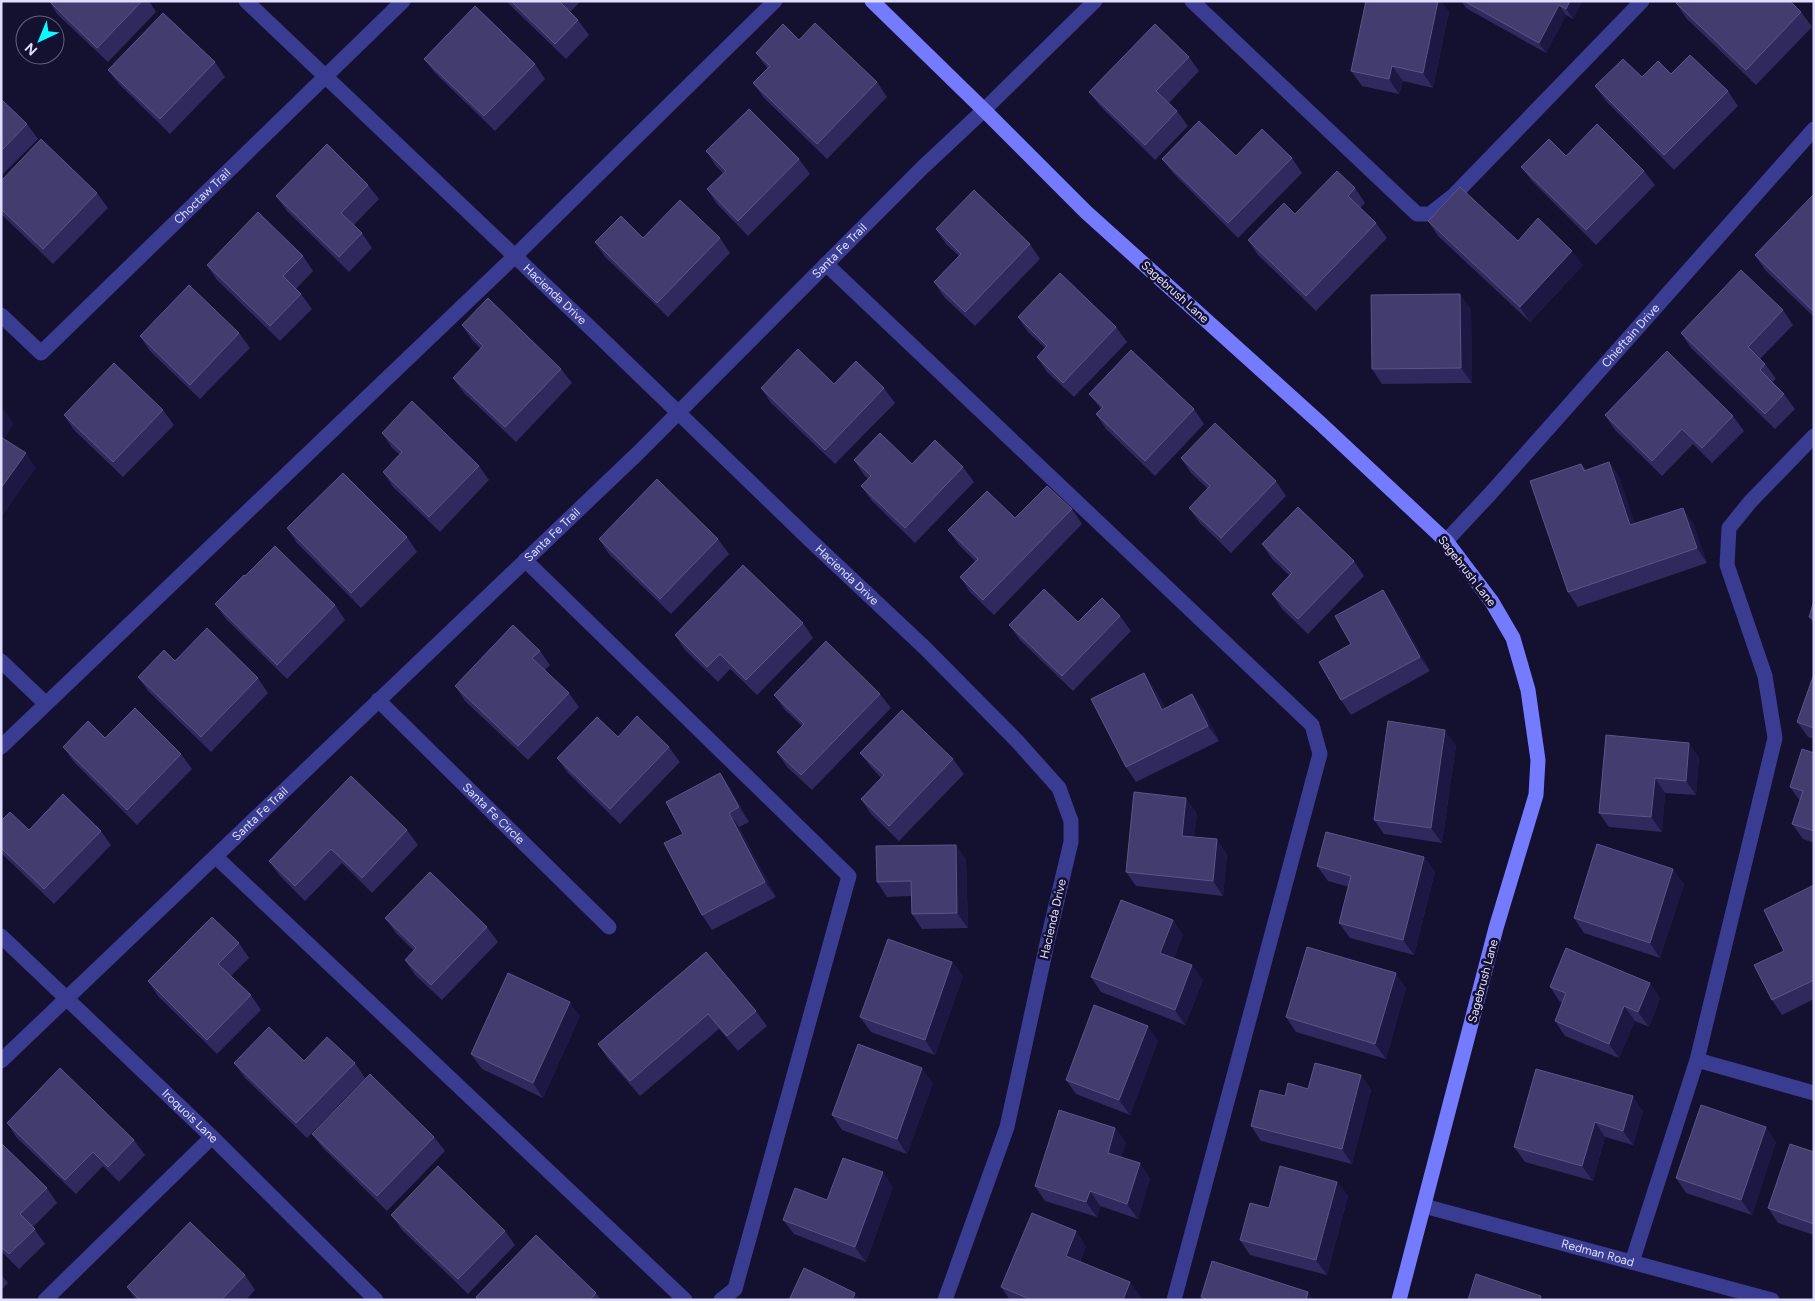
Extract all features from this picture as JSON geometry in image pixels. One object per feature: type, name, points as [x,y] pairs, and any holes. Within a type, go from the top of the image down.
[{"type":"street","name":"Hacienda Drive","points":[[246,1],[925,648],[1018,741],[1059,788],[1070,821],[1071,842],[1007,1127],[945,1300]]},
{"type":"street","name":"Choctaw Trail","points":[[1,315],[41,353],[403,1]]},
{"type":"street","points":[[1,747],[515,256],[775,1]]},
{"type":"street","name":"Sagebrush Lane","points":[[872,1],[1086,212],[1313,417],[1446,541],[1492,602],[1513,638],[1528,690],[1538,760],[1536,795],[1496,928],[1399,1300]]},
{"type":"street","name":"Santa Fe Trail","points":[[1,1061],[638,453],[922,168],[1096,1]]},
{"type":"street","points":[[1192,1],[1417,214],[1430,214],[1453,196],[1642,1]]},
{"type":"street","name":"Chieftain Drive","points":[[1446,541],[1526,454],[1814,129]]},
{"type":"street","points":[[826,264],[1312,726],[1320,754],[1174,1300]]},
{"type":"street","points":[[1632,1262],[1697,1060],[1776,738],[1765,676],[1727,565],[1729,528],[1750,502],[1814,436]]},
{"type":"street","points":[[525,560],[849,876],[735,1290],[720,1300]]},
{"type":"street","points":[[1,661],[46,704]]},
{"type":"street","name":"Santa Fe Circle","points":[[378,700],[609,927]]},
{"type":"street","points":[[216,857],[685,1300]]},
{"type":"street","name":"Iroquois Lane","points":[[1,936],[212,1137],[366,1296]]},
{"type":"street","points":[[1697,1060],[1814,1093]]},
{"type":"street","points":[[45,1300],[212,1137]]},
{"type":"street","name":"Redman Road","points":[[1424,1206],[1772,1300]]},
{"type":"building","points":[[49,1],[142,1],[97,48]]},
{"type":"building","points":[[511,1],[559,1],[578,20],[555,44]]},
{"type":"building","points":[[1366,1],[1438,1],[1423,73],[1392,66],[1389,79],[1351,71]]},
{"type":"building","points":[[1464,1],[1570,1],[1566,9],[1559,5],[1539,43]]},
{"type":"building","points":[[1677,1],[1790,1],[1801,12],[1746,70],[1676,3]]},
{"type":"building","points":[[475,6],[535,64],[484,116],[424,59]]},
{"type":"building","points":[[163,13],[215,62],[160,119],[108,70]]},
{"type":"building","points":[[815,23],[877,82],[817,144],[753,83],[770,66],[756,53],[783,24],[799,40]]},
{"type":"building","points":[[1155,24],[1189,57],[1156,91],[1177,111],[1145,145],[1089,92]]},
{"type":"building","points":[[1690,55],[1728,91],[1664,155],[1595,86],[1623,59],[1642,77],[1658,61],[1671,74]]},
{"type":"building","points":[[1,99],[27,124],[1,151]]},
{"type":"building","points":[[749,109],[799,159],[738,221],[707,189],[726,171],[706,151]]},
{"type":"building","points":[[1199,121],[1236,156],[1262,129],[1292,158],[1228,223],[1162,159]]},
{"type":"building","points":[[1597,124],[1644,171],[1586,230],[1521,167],[1549,139],[1566,156]]},
{"type":"building","points":[[41,139],[97,193],[43,249],[1,209],[1,181]]},
{"type":"building","points":[[327,144],[368,185],[341,213],[362,233],[339,257],[276,196]]},
{"type":"building","points":[[1337,171],[1355,188],[1348,196],[1376,223],[1306,296],[1248,240],[1284,203],[1295,214]]},
{"type":"building","points":[[1460,187],[1518,241],[1538,218],[1572,251],[1520,307],[1428,221]]},
{"type":"building","points":[[974,190],[1030,244],[965,312],[934,282],[961,254],[936,229]]},
{"type":"building","points":[[1814,195],[1814,312],[1755,255]]},
{"type":"building","points":[[680,200],[720,238],[657,303],[595,242],[621,216],[643,238]]},
{"type":"building","points":[[258,212],[303,256],[283,276],[301,294],[270,326],[207,265]]},
{"type":"building","points":[[1741,270],[1783,310],[1748,347],[1765,364],[1760,370],[1784,394],[1765,414],[1681,333]]},
{"type":"building","points":[[1060,273],[1116,327],[1063,383],[1037,357],[1047,346],[1018,317]]},
{"type":"building","points":[[189,285],[239,333],[190,385],[140,336]]},
{"type":"building","points":[[1460,294],[1461,368],[1372,369],[1371,295]]},
{"type":"building","points":[[488,298],[561,369],[505,427],[453,378],[483,346],[462,325]]},
{"type":"building","points":[[798,349],[834,384],[856,361],[884,388],[825,450],[761,388]]},
{"type":"building","points":[[1131,350],[1194,409],[1145,461],[1096,414],[1103,407],[1089,394]]},
{"type":"building","points":[[1667,351],[1733,416],[1702,448],[1682,429],[1652,461],[1605,415]]},
{"type":"building","points":[[114,363],[163,410],[113,462],[64,415]]},
{"type":"building","points":[[412,401],[479,466],[429,517],[383,472],[402,452],[382,433]]},
{"type":"building","points":[[1215,423],[1276,481],[1221,538],[1189,508],[1210,486],[1181,458]]},
{"type":"building","points":[[880,433],[912,464],[935,440],[963,467],[905,528],[861,486],[871,476],[854,460]]},
{"type":"building","points":[[1,437],[26,453],[1,488]]},
{"type":"building","points":[[1609,462],[1630,525],[1683,508],[1697,548],[1568,592],[1530,481],[1581,464],[1584,471]]},
{"type":"building","points":[[343,473],[407,537],[351,593],[287,528]]},
{"type":"building","points":[[657,479],[718,539],[660,599],[599,539]]},
{"type":"building","points":[[1047,486],[1072,509],[983,600],[960,577],[978,559],[948,530],[987,491],[1015,518]]},
{"type":"building","points":[[1298,507],[1354,561],[1298,619],[1272,594],[1292,573],[1262,544]]},
{"type":"building","points":[[275,546],[335,605],[277,665],[215,604]]},
{"type":"building","points":[[743,565],[803,623],[746,680],[720,654],[707,667],[675,635]]},
{"type":"building","points":[[1044,589],[1078,622],[1102,598],[1120,616],[1062,676],[1009,625]]},
{"type":"building","points":[[1383,590],[1420,657],[1341,700],[1319,662],[1351,644],[1335,616]]},
{"type":"building","points":[[1814,601],[1814,619],[1809,617]]},
{"type":"building","points":[[513,625],[540,651],[532,658],[569,693],[518,746],[455,686]]},
{"type":"building","points":[[207,628],[258,678],[201,737],[138,677],[164,650],[175,661]]},
{"type":"building","points":[[826,641],[880,694],[801,775],[777,752],[804,724],[774,695]]},
{"type":"building","points":[[1144,673],[1162,710],[1192,694],[1208,726],[1126,767],[1091,699]]},
{"type":"building","points":[[1814,674],[1814,728],[1797,722]]},
{"type":"building","points":[[135,708],[181,754],[127,810],[63,747],[88,721],[105,738]]},
{"type":"building","points":[[902,710],[953,759],[889,826],[861,799],[884,775],[860,753]]},
{"type":"building","points":[[637,716],[669,747],[610,809],[557,758],[597,717],[618,737]]},
{"type":"building","points":[[1388,721],[1445,730],[1431,828],[1374,820]]},
{"type":"building","points":[[1606,735],[1689,743],[1686,781],[1655,778],[1651,817],[1599,813]]},
{"type":"building","points":[[1802,749],[1814,753],[1814,831],[1792,824],[1803,791],[1790,787]]},
{"type":"building","points":[[720,773],[739,807],[729,813],[765,882],[702,915],[664,843],[683,834],[666,802]]},
{"type":"building","points":[[351,776],[407,830],[362,878],[331,849],[295,886],[269,861]]},
{"type":"building","points":[[1134,792],[1186,798],[1182,836],[1217,839],[1213,881],[1126,872]]},
{"type":"building","points":[[63,794],[101,831],[44,889],[1,848],[1,821],[10,812],[29,830]]},
{"type":"building","points":[[1326,832],[1424,857],[1403,940],[1339,923],[1351,876],[1317,866]]},
{"type":"building","points":[[1597,844],[1673,869],[1650,943],[1574,918]]},
{"type":"building","points":[[956,845],[957,913],[912,914],[911,881],[877,882],[876,846]]},
{"type":"building","points":[[430,872],[487,927],[431,985],[405,960],[416,948],[385,918]]},
{"type":"building","points":[[1814,885],[1814,980],[1772,1000],[1754,965],[1784,951],[1764,910]]},
{"type":"building","points":[[1121,900],[1173,920],[1160,953],[1192,965],[1175,1010],[1091,977]]},
{"type":"building","points":[[212,917],[239,943],[218,964],[251,995],[207,1040],[148,981]]},
{"type":"building","points":[[888,939],[952,962],[925,1040],[860,1017]]},
{"type":"building","points":[[1307,947],[1396,973],[1375,1044],[1286,1017]]},
{"type":"building","points":[[1566,948],[1650,983],[1638,1012],[1624,1006],[1609,1044],[1555,1021],[1566,993],[1550,987]]},
{"type":"building","points":[[706,952],[756,1011],[727,1036],[708,1014],[630,1081],[598,1044]]},
{"type":"building","points":[[508,973],[570,1002],[533,1083],[471,1054]]},
{"type":"building","points":[[1094,1005],[1148,1026],[1119,1100],[1066,1080]]},
{"type":"building","points":[[269,1027],[304,1061],[327,1037],[355,1063],[296,1123],[234,1063]]},
{"type":"building","points":[[858,1044],[922,1068],[897,1139],[832,1115]]},
{"type":"building","points":[[1315,1063],[1361,1075],[1342,1149],[1251,1126],[1260,1090],[1285,1096],[1288,1083],[1308,1089]]},
{"type":"building","points":[[60,1068],[134,1140],[108,1167],[93,1152],[65,1180],[7,1123]]},
{"type":"building","points":[[1536,1069],[1633,1096],[1623,1131],[1595,1122],[1582,1166],[1514,1147]]},
{"type":"building","points":[[370,1074],[434,1137],[377,1196],[312,1134]]},
{"type":"building","points":[[1701,1105],[1766,1127],[1741,1200],[1676,1178]]},
{"type":"building","points":[[1059,1110],[1115,1128],[1108,1153],[1140,1163],[1127,1204],[1090,1191],[1086,1202],[1035,1186]]},
{"type":"building","points":[[1,1143],[47,1188],[20,1214],[35,1229],[9,1254],[1,1247]]},
{"type":"building","points":[[1790,1144],[1814,1152],[1814,1224],[1768,1208]]},
{"type":"building","points":[[843,1158],[883,1172],[855,1247],[783,1220],[795,1188],[827,1200]]},
{"type":"building","points":[[438,1166],[505,1231],[458,1279],[391,1215]]},
{"type":"building","points":[[1280,1166],[1337,1182],[1316,1260],[1240,1240],[1250,1203],[1269,1208]]},
{"type":"building","points":[[1032,1213],[1076,1231],[1066,1256],[1130,1282],[1123,1300],[1032,1300],[1001,1287]]},
{"type":"building","points":[[190,1222],[245,1275],[221,1300],[140,1300],[127,1287]]},
{"type":"building","points":[[536,1235],[596,1293],[590,1300],[479,1300],[476,1297]]},
{"type":"building","points":[[1212,1261],[1308,1292],[1306,1300],[1208,1300],[1201,1297]]},
{"type":"building","points":[[804,1268],[855,1293],[852,1300],[789,1300]]},
{"type":"building","points":[[1476,1274],[1541,1296],[1540,1300],[1468,1300]]}]
